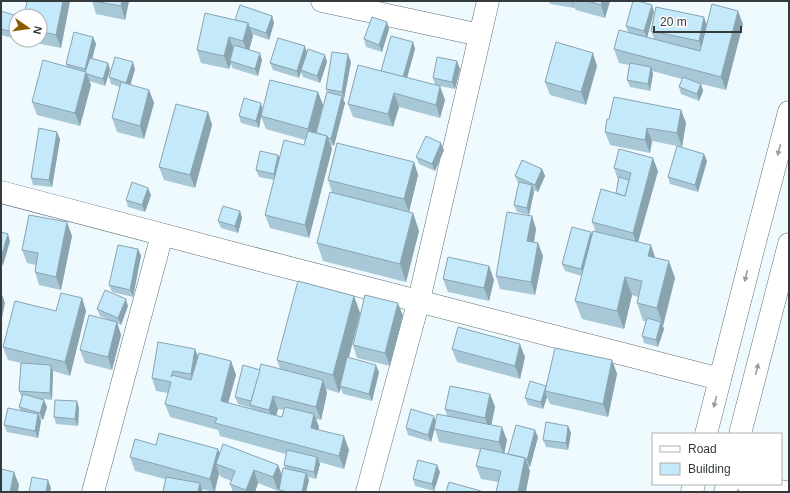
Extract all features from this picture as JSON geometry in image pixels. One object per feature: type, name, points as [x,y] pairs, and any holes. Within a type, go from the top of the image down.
[{"type":"street","points":[[322,1],[480,34]]},
{"type":"street","points":[[367,492],[419,300],[488,1]]},
{"type":"street","points":[[706,433],[789,112]]},
{"type":"street","points":[[1,192],[720,379]]},
{"type":"street","points":[[93,492],[162,235]]},
{"type":"street","points":[[740,433],[789,244]]},
{"type":"street","points":[[753,485],[785,492]]},
{"type":"building","points":[[27,1],[63,1],[56,35],[48,33],[48,8],[26,8]]},
{"type":"building","points":[[93,1],[122,1],[121,6]]},
{"type":"building","points":[[587,1],[602,1],[601,5]]},
{"type":"building","points":[[633,1],[652,5],[644,31],[626,26]]},
{"type":"building","points":[[712,4],[738,11],[721,77],[614,49],[619,30],[700,51]]},
{"type":"building","points":[[240,5],[272,16],[266,33],[249,27],[248,23],[235,20]]},
{"type":"building","points":[[656,7],[704,17],[699,41],[651,31]]},
{"type":"building","points":[[1,11],[8,13],[8,31],[1,29]]},
{"type":"building","points":[[205,13],[248,23],[243,41],[229,37],[224,56],[197,50]]},
{"type":"building","points":[[372,17],[387,22],[379,45],[364,39]]},
{"type":"building","points":[[74,32],[93,37],[85,69],[66,64]]},
{"type":"building","points":[[391,36],[413,42],[403,77],[381,71]]},
{"type":"building","points":[[278,38],[305,46],[297,71],[270,63]]},
{"type":"building","points":[[556,42],[593,53],[581,92],[545,82]]},
{"type":"building","points":[[234,45],[260,53],[255,69],[230,61]]},
{"type":"building","points":[[308,49],[325,55],[317,76],[301,70]]},
{"type":"building","points":[[332,52],[348,54],[342,92],[326,89]]},
{"type":"building","points":[[115,57],[133,62],[126,83],[109,77]]},
{"type":"building","points":[[437,57],[457,61],[452,82],[433,78]]},
{"type":"building","points":[[90,58],[108,63],[103,79],[85,72]]},
{"type":"building","points":[[43,60],[86,72],[75,113],[32,102]]},
{"type":"building","points":[[630,63],[651,67],[648,84],[627,80]]},
{"type":"building","points":[[358,65],[440,86],[436,105],[394,93],[388,114],[348,104]]},
{"type":"building","points":[[683,77],[701,84],[697,94],[679,87]]},
{"type":"building","points":[[270,80],[318,92],[308,129],[261,116]]},
{"type":"building","points":[[121,82],[149,90],[140,126],[112,118]]},
{"type":"building","points":[[327,92],[342,96],[331,139],[327,136],[316,133]]},
{"type":"building","points":[[614,97],[681,110],[677,133],[647,128],[645,140],[605,132],[607,119],[609,119]]},
{"type":"building","points":[[244,98],[261,103],[256,121],[239,116]]},
{"type":"building","points":[[176,104],[208,112],[190,175],[159,167]]},
{"type":"building","points":[[39,128],[57,132],[49,180],[31,178]]},
{"type":"building","points":[[308,131],[327,136],[305,225],[265,215],[284,140],[304,145]]},
{"type":"building","points":[[426,136],[441,143],[432,164],[416,157]]},
{"type":"building","points":[[337,143],[414,162],[404,199],[328,180]]},
{"type":"building","points":[[677,146],[704,154],[695,185],[668,177]]},
{"type":"building","points":[[619,149],[653,158],[633,233],[592,222],[601,189],[625,196],[631,173],[614,168]]},
{"type":"building","points":[[260,151],[278,155],[274,174],[256,170]]},
{"type":"building","points":[[522,160],[542,169],[535,185],[515,176]]},
{"type":"building","points":[[619,177],[629,180],[625,196],[616,193]]},
{"type":"building","points":[[132,182],[148,188],[142,205],[126,200]]},
{"type":"building","points":[[519,182],[532,185],[527,208],[514,205]]},
{"type":"building","points":[[330,192],[413,213],[400,264],[317,243]]},
{"type":"building","points":[[223,206],[240,211],[235,226],[218,221]]},
{"type":"building","points":[[507,212],[532,216],[527,241],[538,243],[531,282],[496,276]]},
{"type":"building","points":[[29,215],[67,222],[56,277],[35,272],[38,253],[22,250]]},
{"type":"building","points":[[572,227],[591,232],[581,269],[562,264]]},
{"type":"building","points":[[593,231],[651,245],[648,256],[669,261],[657,308],[637,303],[642,281],[625,277],[617,311],[575,301]]},
{"type":"building","points":[[1,232],[8,234],[1,258]]},
{"type":"building","points":[[118,245],[138,249],[130,290],[109,285]]},
{"type":"building","points":[[448,257],[489,266],[484,288],[443,279]]},
{"type":"building","points":[[298,281],[354,296],[333,375],[277,360]]},
{"type":"building","points":[[105,290],[126,299],[118,318],[97,309]]},
{"type":"building","points":[[61,293],[82,298],[65,362],[3,347],[15,301],[56,311]]},
{"type":"building","points":[[365,295],[398,303],[385,353],[353,345]]},
{"type":"building","points":[[89,315],[117,322],[108,357],[80,350]]},
{"type":"building","points":[[647,318],[661,322],[656,340],[642,336]]},
{"type":"building","points":[[458,327],[520,344],[515,366],[452,349]]},
{"type":"building","points":[[158,342],[195,349],[191,374],[173,371],[171,377],[172,375],[191,380],[199,353],[231,361],[221,401],[282,417],[285,407],[314,414],[311,428],[344,436],[339,456],[215,423],[217,418],[165,404],[171,382],[152,378]]},
{"type":"building","points":[[555,348],[612,360],[603,404],[545,391]]},
{"type":"building","points":[[347,357],[376,365],[369,394],[340,386]]},
{"type":"building","points":[[21,363],[51,365],[50,393],[19,391]]},
{"type":"building","points":[[261,364],[323,380],[316,407],[273,396],[269,410],[250,405]]},
{"type":"building","points":[[243,365],[260,370],[251,401],[235,397]]},
{"type":"building","points":[[530,381],[546,386],[541,402],[525,398]]},
{"type":"building","points":[[450,386],[490,394],[485,418],[445,409]]},
{"type":"building","points":[[23,394],[44,400],[40,413],[19,407]]},
{"type":"building","points":[[55,400],[77,401],[75,419],[54,417]]},
{"type":"building","points":[[8,408],[38,414],[35,431],[4,425]]},
{"type":"building","points":[[411,409],[434,416],[428,435],[406,428]]},
{"type":"building","points":[[437,414],[502,427],[499,442],[434,429]]},
{"type":"building","points":[[546,422],[568,426],[566,443],[543,440]]},
{"type":"building","points":[[516,425],[535,430],[527,460],[525,458],[508,454]]},
{"type":"building","points":[[159,433],[218,449],[210,479],[130,457],[135,439],[156,445]]},
{"type":"building","points":[[223,444],[278,465],[273,477],[254,470],[246,490],[230,484],[235,471],[216,464]]},
{"type":"building","points":[[481,448],[525,458],[518,492],[496,492],[501,471],[476,466]]},
{"type":"building","points":[[287,450],[317,457],[314,472],[284,465]]},
{"type":"building","points":[[418,460],[437,465],[432,484],[413,479]]},
{"type":"building","points":[[283,468],[306,473],[302,492],[288,492],[279,490]]},
{"type":"building","points":[[1,469],[14,472],[10,492],[1,492]]},
{"type":"building","points":[[32,477],[48,480],[46,492],[29,492]]},
{"type":"building","points":[[166,477],[200,483],[198,492],[163,492]]},
{"type":"building","points":[[449,482],[481,491],[481,492],[446,492]]}]
